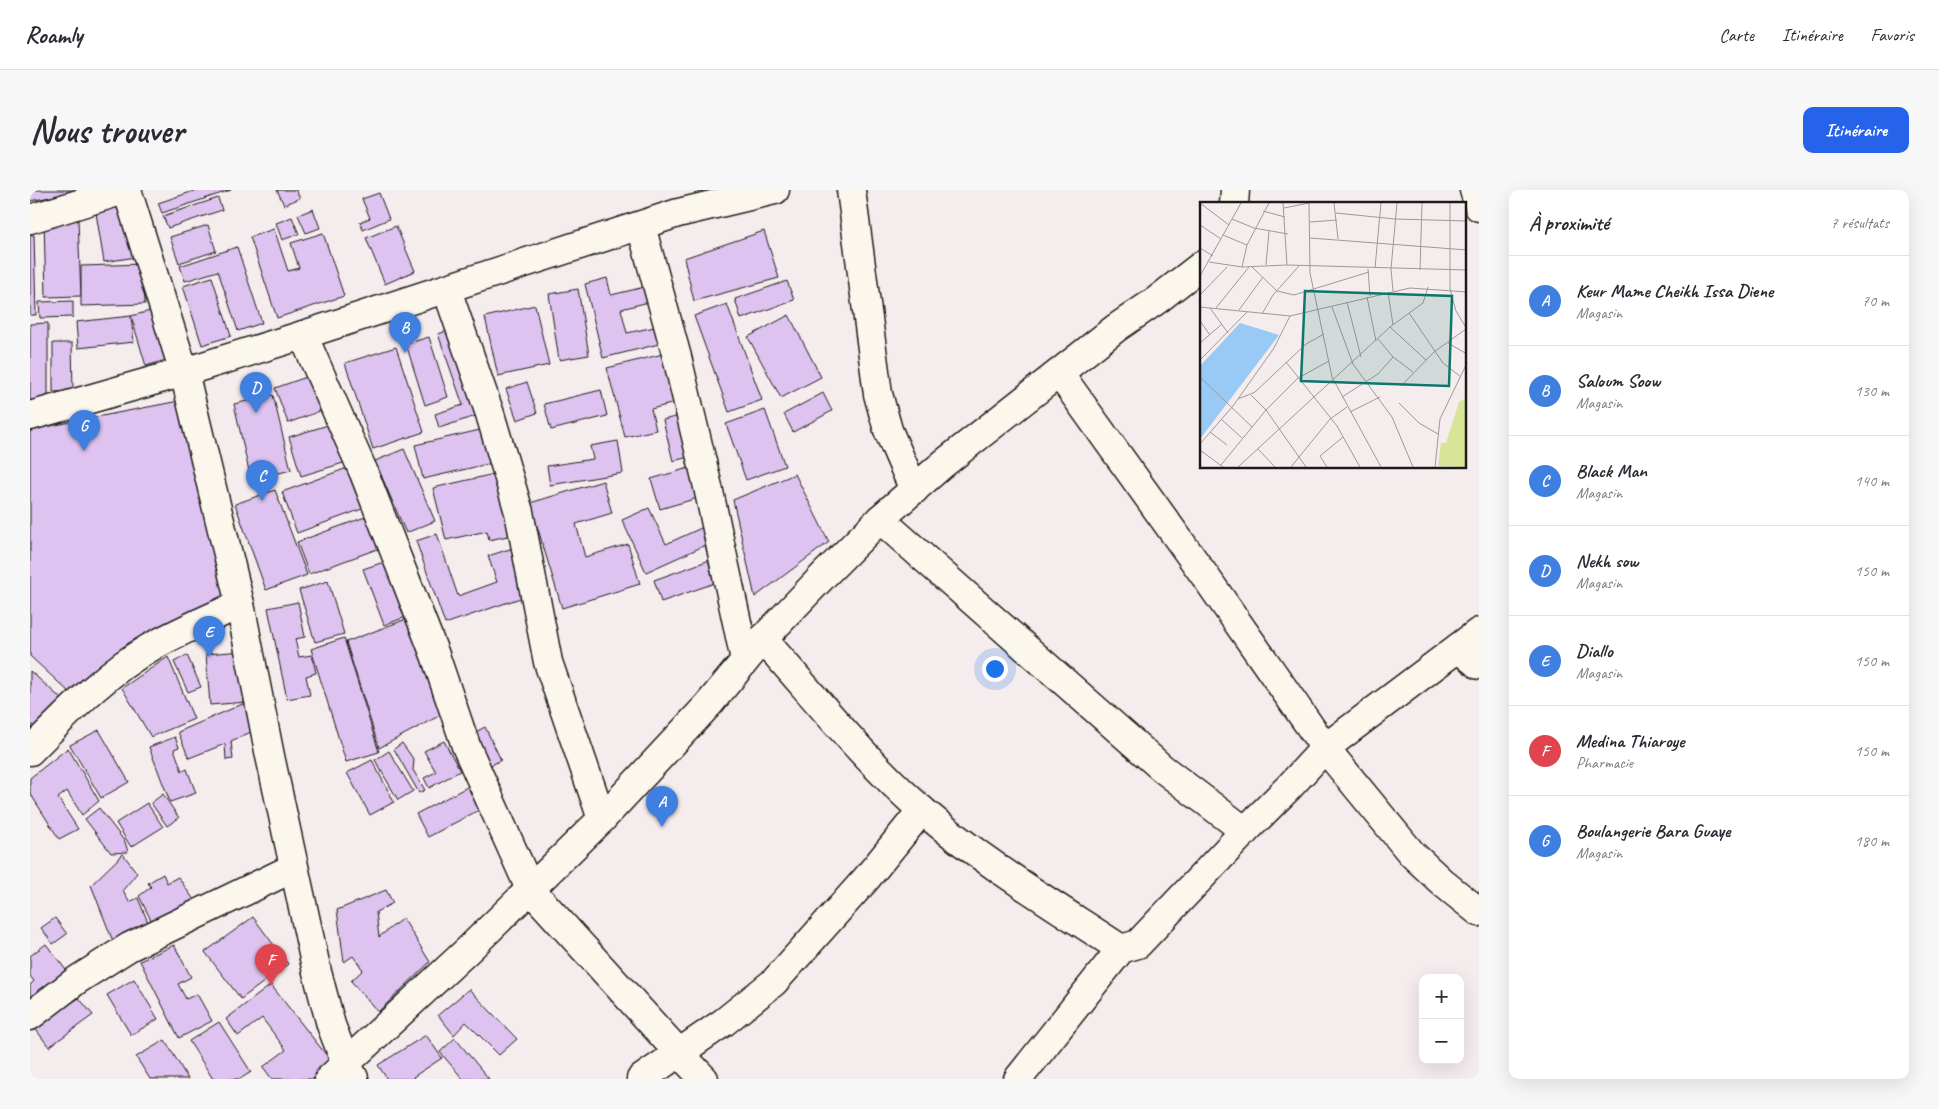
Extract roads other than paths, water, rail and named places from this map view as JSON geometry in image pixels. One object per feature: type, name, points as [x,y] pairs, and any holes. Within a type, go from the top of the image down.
[{"type":"street","points":[[30,218],[125,190],[184,372],[240,604],[293,868],[343,1074]]},
{"type":"street","points":[[30,416],[184,372],[303,335],[641,226],[676,202],[775,190]]},
{"type":"street","points":[[851,190],[878,394],[888,430],[914,490]]},
{"type":"street","points":[[1474,190],[1479,207]]},
{"type":"street","points":[[641,226],[677,357],[708,487],[745,660]]},
{"type":"street","points":[[343,1074],[602,819],[709,704],[763,639],[880,520],[943,464],[1116,328],[1158,300],[1200,267]]},
{"type":"street","points":[[447,290],[490,414],[520,512],[548,662],[602,819]]},
{"type":"street","points":[[303,335],[364,473],[435,655],[466,746],[530,889],[704,1079]]},
{"type":"street","points":[[1059,373],[1205,576],[1325,748],[1412,854],[1443,883],[1479,912]]},
{"type":"street","points":[[880,520],[1163,769],[1245,832]]},
{"type":"street","points":[[30,751],[65,716],[114,673],[150,647],[240,604]]},
{"type":"street","points":[[763,639],[876,767],[922,810],[990,861],[1121,949]]},
{"type":"street","points":[[1018,1079],[1121,949],[1138,944],[1325,748],[1469,640],[1479,665]]},
{"type":"street","points":[[641,1079],[724,1022],[774,982],[861,886],[922,810]]},
{"type":"street","points":[[30,1016],[77,980],[129,947],[293,868]]},
{"type":"place","name":"Saloum Soow","points":[[405,353]]},
{"type":"place","name":"Nekh sow","points":[[256,413]]},
{"type":"place","name":"Boulangerie Bara Guaye","points":[[84,451]]},
{"type":"place","name":"Black Man","points":[[262,501]]},
{"type":"place","name":"Diallo","points":[[209,657]]},
{"type":"place","name":"Keur Mame Cheikh Issa Diene","points":[[662,827]]},
{"type":"place","name":"Medina Thiaroye","points":[[271,985]]}]
